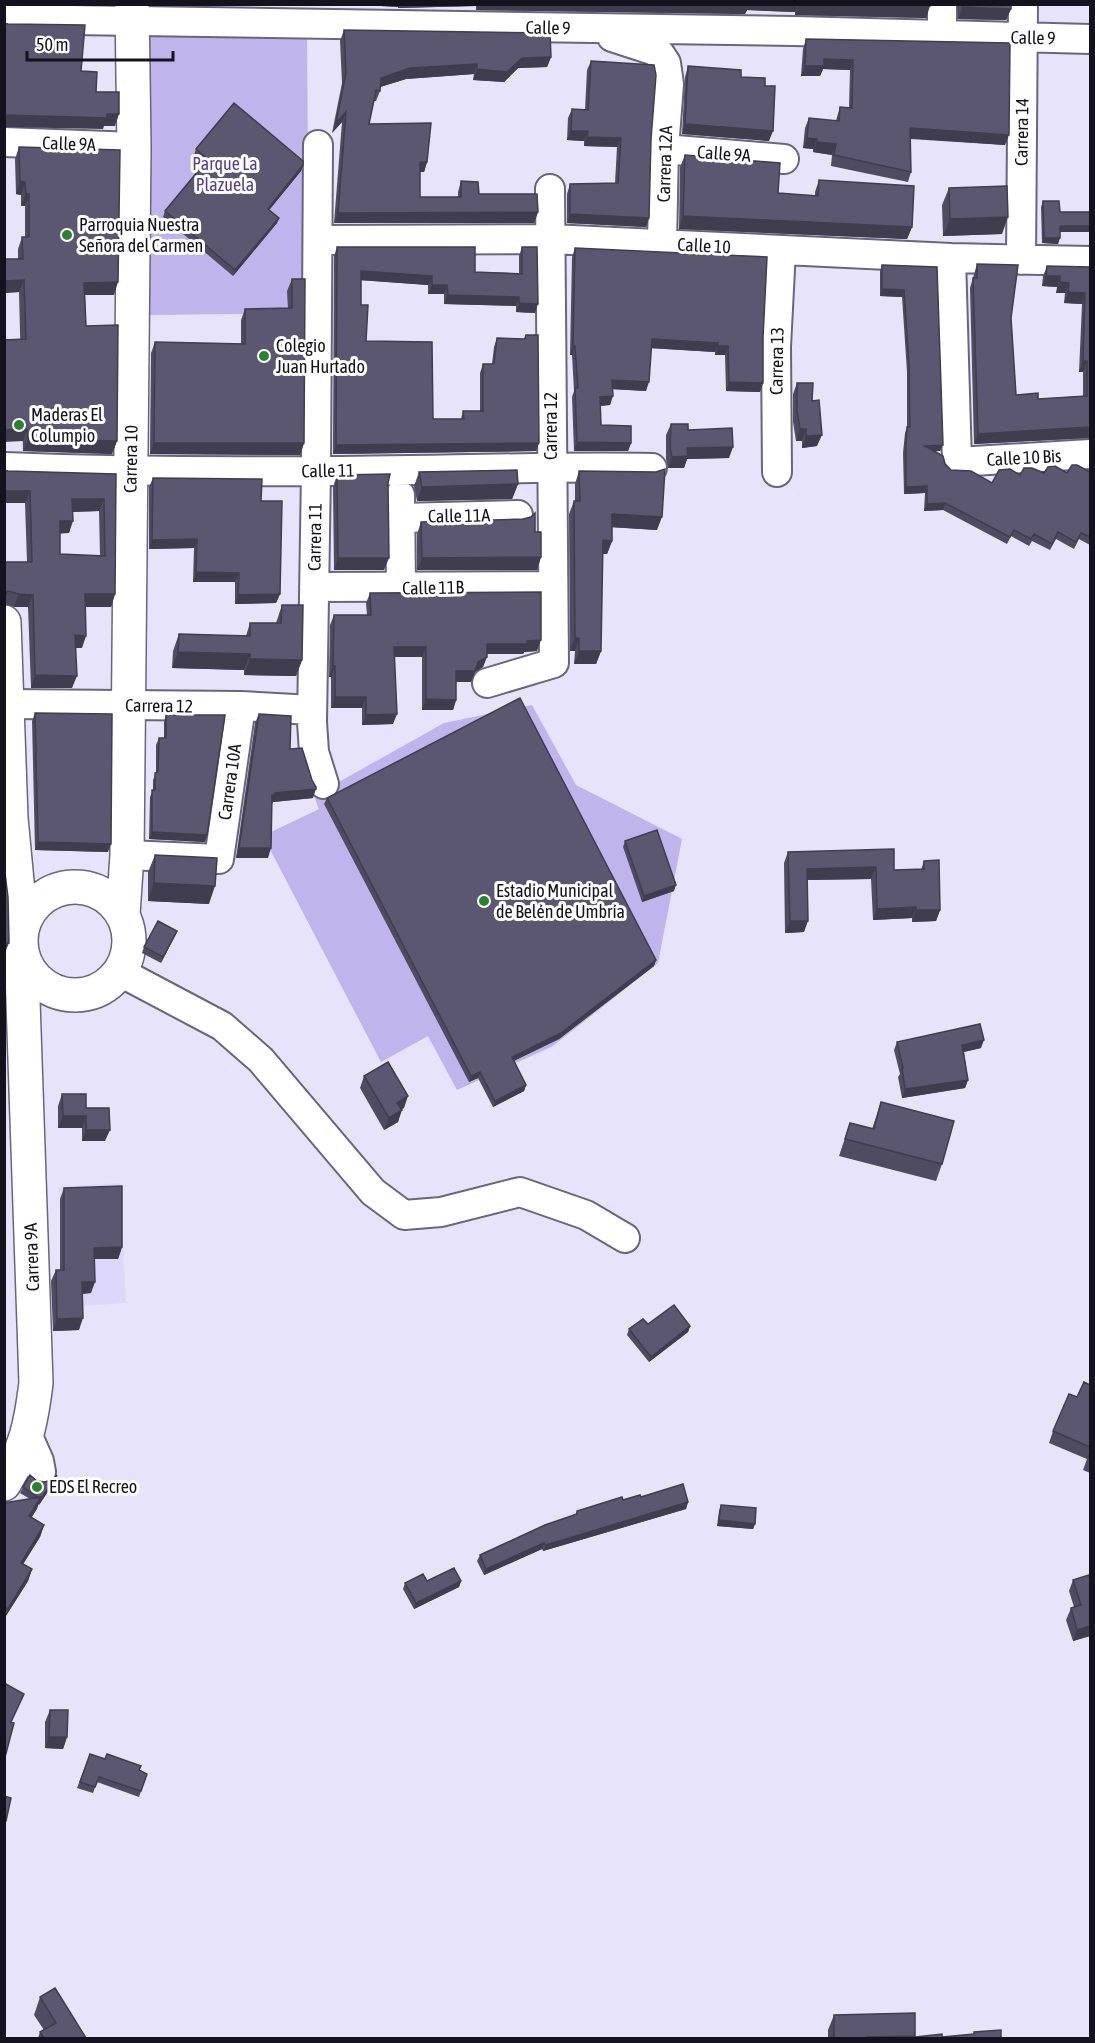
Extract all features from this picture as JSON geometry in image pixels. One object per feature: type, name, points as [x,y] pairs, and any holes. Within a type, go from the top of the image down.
[{"type":"main road","name":"Carrera 10","points":[[123,914],[127,855],[131,472],[134,147],[132,12]]},
{"type":"main road","name":"Carrera 9A","points":[[4,622],[8,817],[21,940],[36,1383],[31,1424],[10,1490]]},
{"type":"main road","points":[[80,887],[97,891],[112,901],[123,914],[130,944],[127,958],[120,972],[107,986],[90,994],[72,996],[54,991],[40,983],[29,970],[23,956],[21,940],[25,922],[33,907],[46,896],[63,888],[80,887]]},
{"type":"main road","points":[[24,1023],[54,991]]},
{"type":"street","points":[[942,4],[942,35]]},
{"type":"street","name":"Carrera 14","points":[[1021,260],[1023,4]]},
{"type":"street","name":"Calle 9","points":[[4,19],[132,12],[465,15],[594,29],[1090,39]]},
{"type":"street","name":"Carrera 12A","points":[[594,29],[660,54],[666,63],[669,84],[664,149],[662,244]]},
{"type":"street","name":"Calle 9A","points":[[4,142],[134,147]]},
{"type":"street","name":"Carrera 11","points":[[318,145],[312,710],[314,752],[324,784]]},
{"type":"street","name":"Calle 9A","points":[[664,149],[784,159]]},
{"type":"street","name":"Carrera 12","points":[[487,683],[554,663],[550,189]]},
{"type":"street","name":"Calle 10","points":[[318,240],[550,239],[951,258],[1090,261]]},
{"type":"street","name":"Carrera 13","points":[[777,472],[776,347],[781,250]]},
{"type":"street","name":"Calle 10 Bis","points":[[951,258],[957,462],[1090,454]]},
{"type":"street","name":"Calle 11","points":[[4,467],[131,472],[552,466],[652,468]]},
{"type":"street","name":"Calle 11A","points":[[401,588],[400,506],[518,515]]},
{"type":"street","name":"Calle 11B","points":[[314,587],[552,586]]},
{"type":"street","name":"Carrera 12","points":[[6,704],[241,706],[312,710]]},
{"type":"street","name":"Carrera 10A","points":[[127,855],[219,859],[241,706]]},
{"type":"street","points":[[120,972],[222,1026],[261,1060],[373,1192],[404,1215],[441,1212],[520,1192],[586,1215],[625,1238]]},
{"type":"street","points":[[27,1434],[39,1461],[41,1472]]},
{"type":"shaded area","points":[[120,1183],[126,1303],[65,1307],[59,1187]]},
{"type":"green space","name":"Parque La Plazuela","points":[[307,34],[309,313],[144,315],[142,36]]},
{"type":"green space","name":"Estadio Municipal de Belén de Umbría","points":[[532,705],[576,785],[682,839],[658,963],[553,1046],[457,1090],[428,1036],[381,1062],[263,836],[319,809],[314,796],[444,723]]},
{"type":"building","points":[[858,4],[930,4],[930,6]]},
{"type":"building","points":[[962,4],[1011,4],[1011,9],[963,7]]},
{"type":"building","points":[[4,23],[85,25],[81,71],[97,72],[96,92],[119,92],[119,114],[107,114],[107,118],[4,115]]},
{"type":"building","points":[[344,30],[550,33],[551,57],[522,58],[507,72],[477,69],[477,64],[410,68],[381,78],[380,91],[376,90],[369,124],[431,123],[427,162],[420,162],[420,197],[461,197],[461,181],[478,182],[479,194],[537,194],[538,212],[338,213],[346,112],[336,123],[346,73]]},
{"type":"building","points":[[806,39],[1010,43],[1009,135],[910,128],[911,172],[834,155],[836,144],[817,142],[817,139],[807,138],[809,118],[839,121],[840,107],[852,108],[853,60],[824,59],[824,66],[805,66]]},
{"type":"building","points":[[591,61],[654,65],[656,75],[651,139],[649,218],[570,214],[570,184],[618,183],[621,138],[587,137],[588,131],[571,131],[572,109],[588,110]]},
{"type":"building","points":[[688,66],[741,70],[741,77],[765,78],[765,86],[775,86],[773,131],[685,124]]},
{"type":"building","points":[[234,103],[303,161],[303,165],[268,209],[279,218],[235,270],[165,211],[208,159],[196,149]]},
{"type":"building","points":[[19,147],[120,150],[118,282],[84,283],[86,326],[118,325],[117,441],[28,439],[27,429],[4,430],[4,340],[26,339],[24,280],[4,281],[4,259],[23,259],[22,237],[29,237],[29,194],[26,194],[25,182],[20,181]]},
{"type":"building","points":[[685,155],[780,163],[778,193],[818,196],[819,180],[914,186],[912,227],[683,216]]},
{"type":"building","points":[[1007,186],[1008,217],[950,219],[949,188]]},
{"type":"building","points":[[1043,201],[1059,201],[1060,212],[1090,212],[1090,226],[1060,226],[1060,238],[1044,238]]},
{"type":"building","points":[[337,247],[475,247],[475,272],[522,274],[522,247],[537,247],[538,304],[519,303],[519,297],[448,295],[447,285],[432,285],[432,276],[361,271],[361,305],[368,305],[366,341],[432,342],[433,419],[464,419],[463,411],[483,411],[483,364],[494,364],[497,338],[525,339],[526,335],[538,335],[539,443],[336,445]]},
{"type":"building","points":[[575,248],[767,257],[763,383],[729,382],[728,346],[718,346],[718,343],[652,339],[649,382],[612,380],[613,396],[600,397],[601,425],[631,426],[631,443],[577,442],[575,388],[578,388],[575,346],[573,346]]},
{"type":"building","points":[[977,264],[1018,265],[1011,318],[1016,395],[1038,393],[1038,399],[1087,396],[1087,361],[1083,361],[1085,293],[1068,292],[1069,283],[1060,282],[1060,276],[1046,276],[1047,266],[1090,267],[1090,427],[978,434],[973,278],[977,278]]},
{"type":"building","points":[[882,265],[937,267],[943,445],[925,446],[943,456],[945,464],[951,470],[971,471],[992,483],[999,470],[1010,469],[1020,475],[1024,468],[1032,468],[1044,473],[1048,467],[1055,466],[1067,473],[1072,465],[1077,465],[1090,472],[1090,537],[1081,533],[1076,542],[1058,532],[1052,544],[1034,534],[1031,539],[1014,530],[1010,537],[945,503],[927,504],[927,486],[906,487],[907,427],[910,427],[904,290],[882,289]]},
{"type":"building","points":[[292,279],[305,279],[304,443],[154,443],[155,342],[245,344],[245,309],[292,308]]},
{"type":"building","points":[[797,383],[813,383],[812,401],[819,400],[822,435],[806,436],[806,429],[800,429]]},
{"type":"building","points":[[671,424],[688,424],[688,430],[732,428],[733,447],[687,448],[688,456],[672,457]]},
{"type":"building","points":[[665,469],[662,517],[612,514],[612,541],[603,540],[601,651],[579,651],[579,638],[575,638],[574,501],[580,501],[579,471],[656,472]]},
{"type":"building","points":[[4,470],[116,474],[115,594],[85,594],[86,636],[75,635],[77,676],[35,675],[33,595],[4,592],[4,562],[32,562],[30,491],[6,491],[4,494]],"holes":[[[72,499],[104,499],[105,556],[60,554],[60,521],[73,521]]]},
{"type":"building","points":[[517,470],[518,484],[422,487],[419,472]]},
{"type":"building","points":[[390,474],[388,483],[389,558],[338,558],[337,475]]},
{"type":"building","points":[[153,478],[262,479],[261,501],[282,501],[280,594],[238,595],[239,573],[196,572],[197,539],[152,540]]},
{"type":"building","points":[[535,513],[535,532],[541,532],[541,557],[422,558],[421,522],[523,519]]},
{"type":"building","points":[[541,592],[541,640],[527,641],[527,644],[487,644],[487,657],[478,662],[475,671],[456,671],[456,700],[426,699],[426,647],[394,647],[397,714],[366,715],[366,697],[335,697],[334,615],[371,615],[370,593]]},
{"type":"building","points":[[282,605],[303,605],[302,660],[250,659],[250,654],[178,652],[179,634],[250,636],[250,623],[281,623]]},
{"type":"building","name":"Estadio Municipal de Belén de Umbría","points":[[520,698],[656,960],[561,1033],[512,1057],[526,1085],[495,1101],[480,1072],[471,1076],[327,798]]},
{"type":"building","points":[[35,713],[112,714],[111,844],[38,842]]},
{"type":"building","points":[[259,714],[291,716],[290,749],[302,748],[316,789],[272,795],[271,848],[239,848]]},
{"type":"building","points":[[166,715],[225,715],[207,835],[152,832],[152,790],[155,790],[155,773],[158,772],[159,738],[166,738]]},
{"type":"building","points":[[657,830],[676,885],[644,896],[625,841]]},
{"type":"building","points":[[894,849],[894,870],[924,869],[924,861],[939,860],[940,910],[916,910],[916,907],[877,909],[876,867],[807,869],[808,921],[790,921],[788,852]]},
{"type":"building","points":[[155,855],[217,858],[215,886],[154,883]]},
{"type":"building","points":[[4,865],[8,897],[9,943],[4,943]]},
{"type":"building","points":[[158,921],[177,931],[163,957],[144,947]]},
{"type":"building","points":[[980,1024],[984,1040],[962,1045],[968,1080],[905,1089],[897,1042]]},
{"type":"building","points":[[388,1062],[408,1096],[397,1103],[402,1110],[389,1118],[364,1076]]},
{"type":"building","points":[[62,1094],[86,1094],[86,1108],[109,1108],[110,1130],[86,1130],[86,1116],[63,1116]]},
{"type":"building","points":[[881,1102],[954,1121],[942,1164],[845,1139],[850,1123],[874,1129]]},
{"type":"building","points":[[122,1186],[122,1247],[94,1248],[95,1282],[82,1282],[83,1318],[57,1319],[56,1270],[64,1270],[64,1188]]},
{"type":"building","points":[[674,1305],[690,1326],[651,1357],[629,1329],[643,1319],[648,1324]]},
{"type":"building","points":[[1084,1382],[1090,1385],[1090,1447],[1053,1431],[1069,1394],[1077,1397]]},
{"type":"building","points":[[30,1475],[37,1481],[45,1482],[57,1475],[41,1499],[23,1487]]},
{"type":"building","points":[[683,1484],[688,1502],[546,1545],[544,1543],[486,1569],[480,1555],[545,1525],[577,1514],[577,1511],[622,1497],[623,1500],[640,1495],[641,1497]]},
{"type":"building","points":[[41,1497],[29,1516],[44,1525],[21,1563],[32,1569],[8,1609],[4,1607],[4,1503]]},
{"type":"building","points":[[721,1505],[756,1508],[755,1524],[719,1520]]},
{"type":"building","points":[[454,1568],[461,1581],[416,1603],[405,1583],[423,1574],[427,1581]]},
{"type":"building","points":[[1089,1575],[1090,1626],[1077,1630],[1071,1608],[1081,1605],[1073,1580]]},
{"type":"building","points":[[4,1683],[24,1694],[11,1722],[14,1723],[4,1761]]},
{"type":"building","points":[[50,1710],[68,1710],[67,1737],[49,1737]]},
{"type":"building","points":[[90,1754],[105,1759],[107,1754],[141,1766],[139,1770],[147,1774],[141,1791],[99,1777],[95,1787],[80,1782]]},
{"type":"building","points":[[4,1796],[11,1798],[6,1821],[4,1821]]},
{"type":"building","points":[[55,1988],[86,2038],[44,2038],[40,2032],[56,2023],[40,1997]]},
{"type":"building","points":[[915,2013],[915,2036],[834,2038],[834,2015]]},
{"type":"building","points":[[1001,2030],[1001,2038],[916,2038],[942,2034],[942,2037]]},
{"type":"place","name":"Parroquia Nuestra Señora del Carmen","points":[[67,235]]},
{"type":"place","name":"Colegio Juan Hurtado","points":[[264,356]]},
{"type":"place","name":"Maderas El Columpio","points":[[19,425]]},
{"type":"place","name":"Estadio Municipal de Belén de Umbría","points":[[484,901]]},
{"type":"place","name":"EDS El Recreo","points":[[37,1487]]}]
